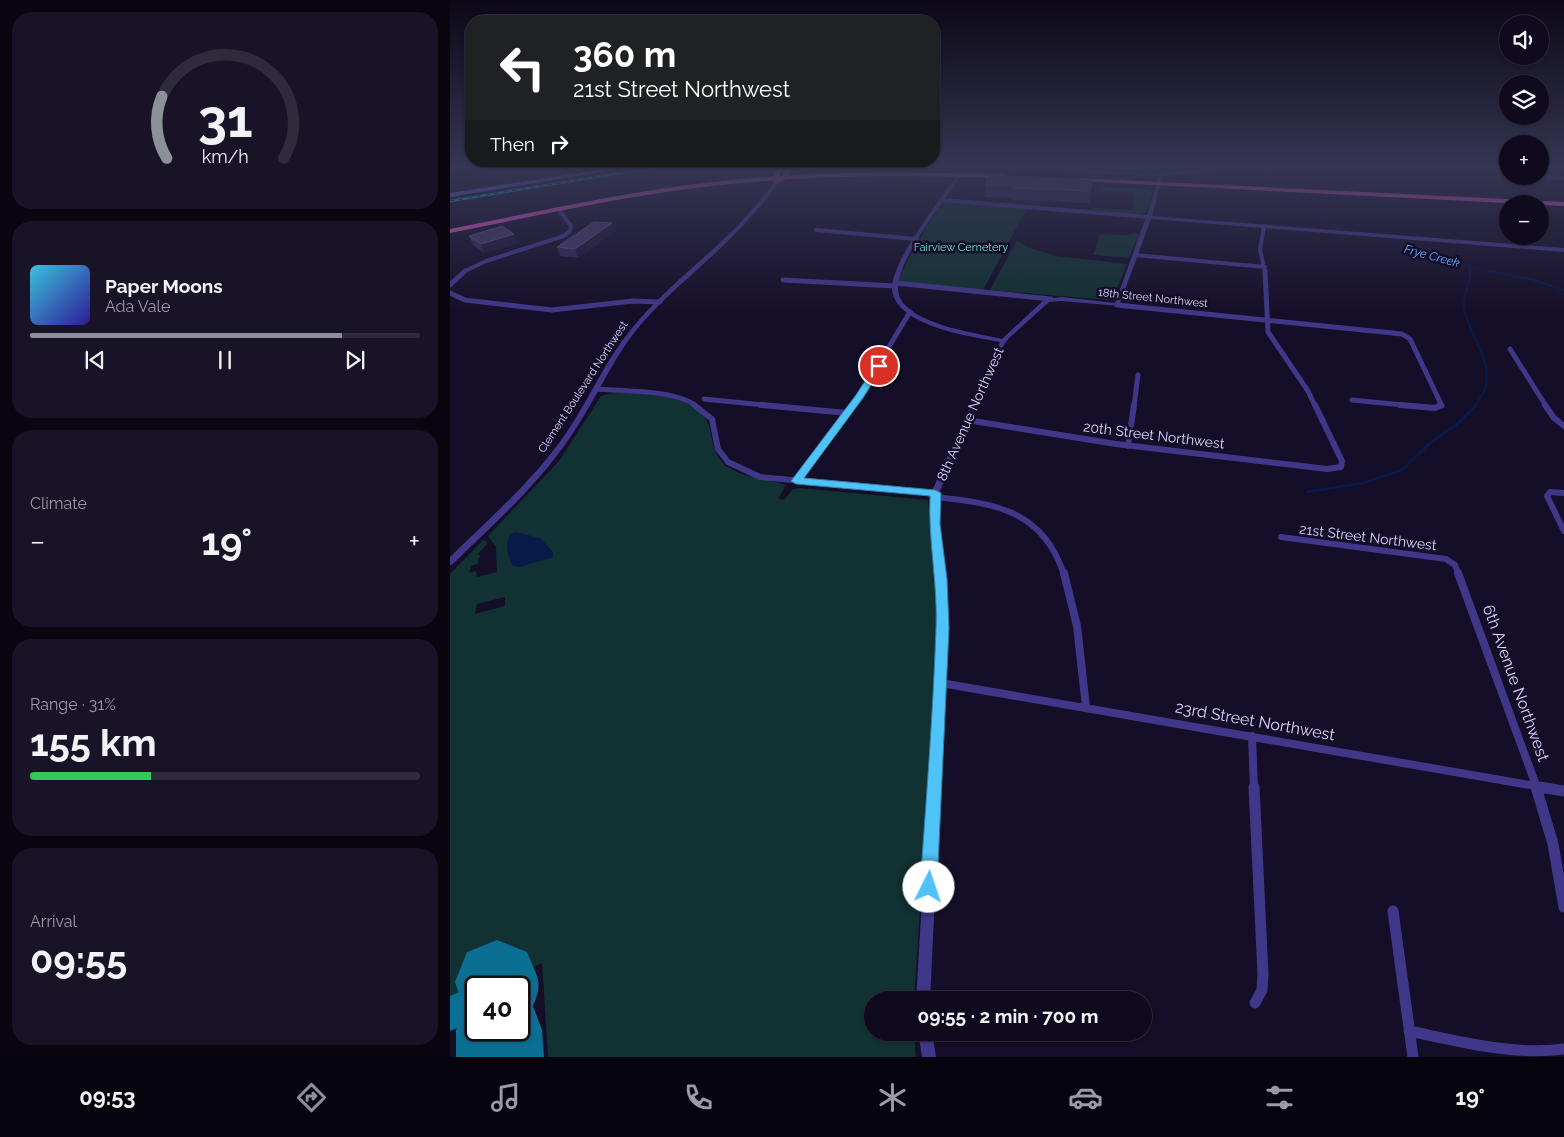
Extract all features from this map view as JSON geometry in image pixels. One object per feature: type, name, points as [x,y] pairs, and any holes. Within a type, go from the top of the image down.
[{"type":"highway","points":[[450,231],[537,215]]},
{"type":"highway","points":[[450,236],[542,215]]},
{"type":"street","points":[[450,285],[457,277],[473,267],[558,239],[567,234],[571,226],[564,215]]},
{"type":"street","name":"Clement Boulevard Northwest","points":[[450,562],[552,457],[572,429],[627,339],[660,302],[751,215]]},
{"type":"street","points":[[932,215],[917,239],[895,285],[898,300],[910,312],[938,324],[1003,341]]},
{"type":"street","points":[[1129,215],[1564,250]]},
{"type":"street","points":[[1117,305],[1149,217]]},
{"type":"street","points":[[1264,226],[1260,250],[1265,267],[1266,319]]},
{"type":"street","points":[[816,230],[917,239]]},
{"type":"street","points":[[1135,255],[1265,267]]},
{"type":"street","name":"18th Street Northwest","points":[[783,280],[895,285],[1384,331],[1409,337],[1442,406],[1435,408],[1352,400]]},
{"type":"street","points":[[450,293],[465,300],[552,310],[626,301],[660,302]]},
{"type":"street","name":"8th Avenue Northwest","points":[[923,991],[940,683],[942,604],[934,524],[935,495],[1003,341],[1042,303],[1051,299]]},
{"type":"street","points":[[796,481],[847,413],[879,366],[910,312]]},
{"type":"street","name":"20th Street Northwest","points":[[967,420],[1128,446],[1327,469],[1339,468],[1342,464],[1332,439],[1300,378],[1271,338],[1266,319]]},
{"type":"street","points":[[1510,350],[1554,418],[1564,426]]},
{"type":"street","points":[[1128,446],[1138,375]]},
{"type":"street","points":[[596,389],[672,396],[690,401],[712,419],[718,448],[728,462],[760,477],[935,495],[982,502],[1002,507],[1027,519],[1046,536],[1057,556],[1071,600],[1080,653],[1086,707]]},
{"type":"street","points":[[704,399],[847,413]]},
{"type":"street","points":[[1564,493],[1550,492],[1546,496],[1564,531]]},
{"type":"street","name":"21st Street Northwest","points":[[1281,537],[1451,562]]},
{"type":"street","name":"6th Avenue Northwest","points":[[1451,562],[1455,565],[1536,786],[1553,844],[1564,907]]},
{"type":"street","name":"23rd Street Northwest","points":[[940,683],[1564,791]]},
{"type":"street","points":[[1252,736],[1263,974],[1262,990],[1255,1003]]},
{"type":"street","points":[[1393,911],[1413,1057]]},
{"type":"street","points":[[1409,1031],[1518,1055],[1540,1056],[1559,1054],[1564,1049]]},
{"type":"street","points":[[926,1041],[928,1057]]},
{"type":"green space","name":"Fairview Cemetery","points":[[934,215],[1023,215],[983,290],[897,283],[916,244]]},
{"type":"green space","points":[[1135,233],[1139,235],[1129,258],[1093,255],[1100,234],[1125,235]]},
{"type":"green space","points":[[1017,240],[1027,247],[1056,256],[1127,264],[1112,299],[1108,300],[990,290]]},
{"type":"green space","points":[[616,392],[655,396],[683,402],[704,415],[719,458],[728,467],[742,474],[786,485],[778,499],[784,500],[793,489],[799,488],[928,500],[938,605],[938,641],[915,991],[864,991],[864,1041],[915,1041],[916,1057],[548,1057],[542,963],[511,976],[465,976],[465,996],[450,1002],[450,574],[483,540],[487,541],[487,544],[477,555],[480,555],[477,564],[471,566],[469,573],[476,571],[477,577],[497,572],[496,547],[488,536],[559,461],[601,396]],"holes":[[[505,597],[505,606],[475,614],[477,604]]]},
{"type":"water","points":[[514,532],[540,538],[553,552],[553,557],[520,567],[513,566],[509,558],[507,544],[508,539]]},
{"type":"building","points":[[594,222],[612,223],[575,249],[557,247]]},
{"type":"building","points":[[502,226],[514,234],[481,244],[469,236]]},
{"type":"waterway","name":"Frye Creek","points":[[1320,215],[1346,234],[1394,244],[1490,271]]},
{"type":"waterway","name":"Frye Creek","points":[[1469,266],[1470,272]]},
{"type":"waterway","name":"Frye Creek","points":[[1490,271],[1534,280],[1564,290]]},
{"type":"waterway","points":[[1470,272],[1464,299],[1464,309],[1483,358],[1487,381],[1483,393],[1475,406]]},
{"type":"waterway","points":[[1307,492],[1363,483],[1402,470],[1432,441],[1456,425],[1475,406]]},
{"type":"taxiway","points":[[450,1014],[465,1007]]},
{"type":"runway","points":[[499,1041],[500,1057]]},
{"type":"route","points":[[879,366],[860,396],[796,481],[935,493],[934,524],[941,579],[943,628],[929,887]]}]
